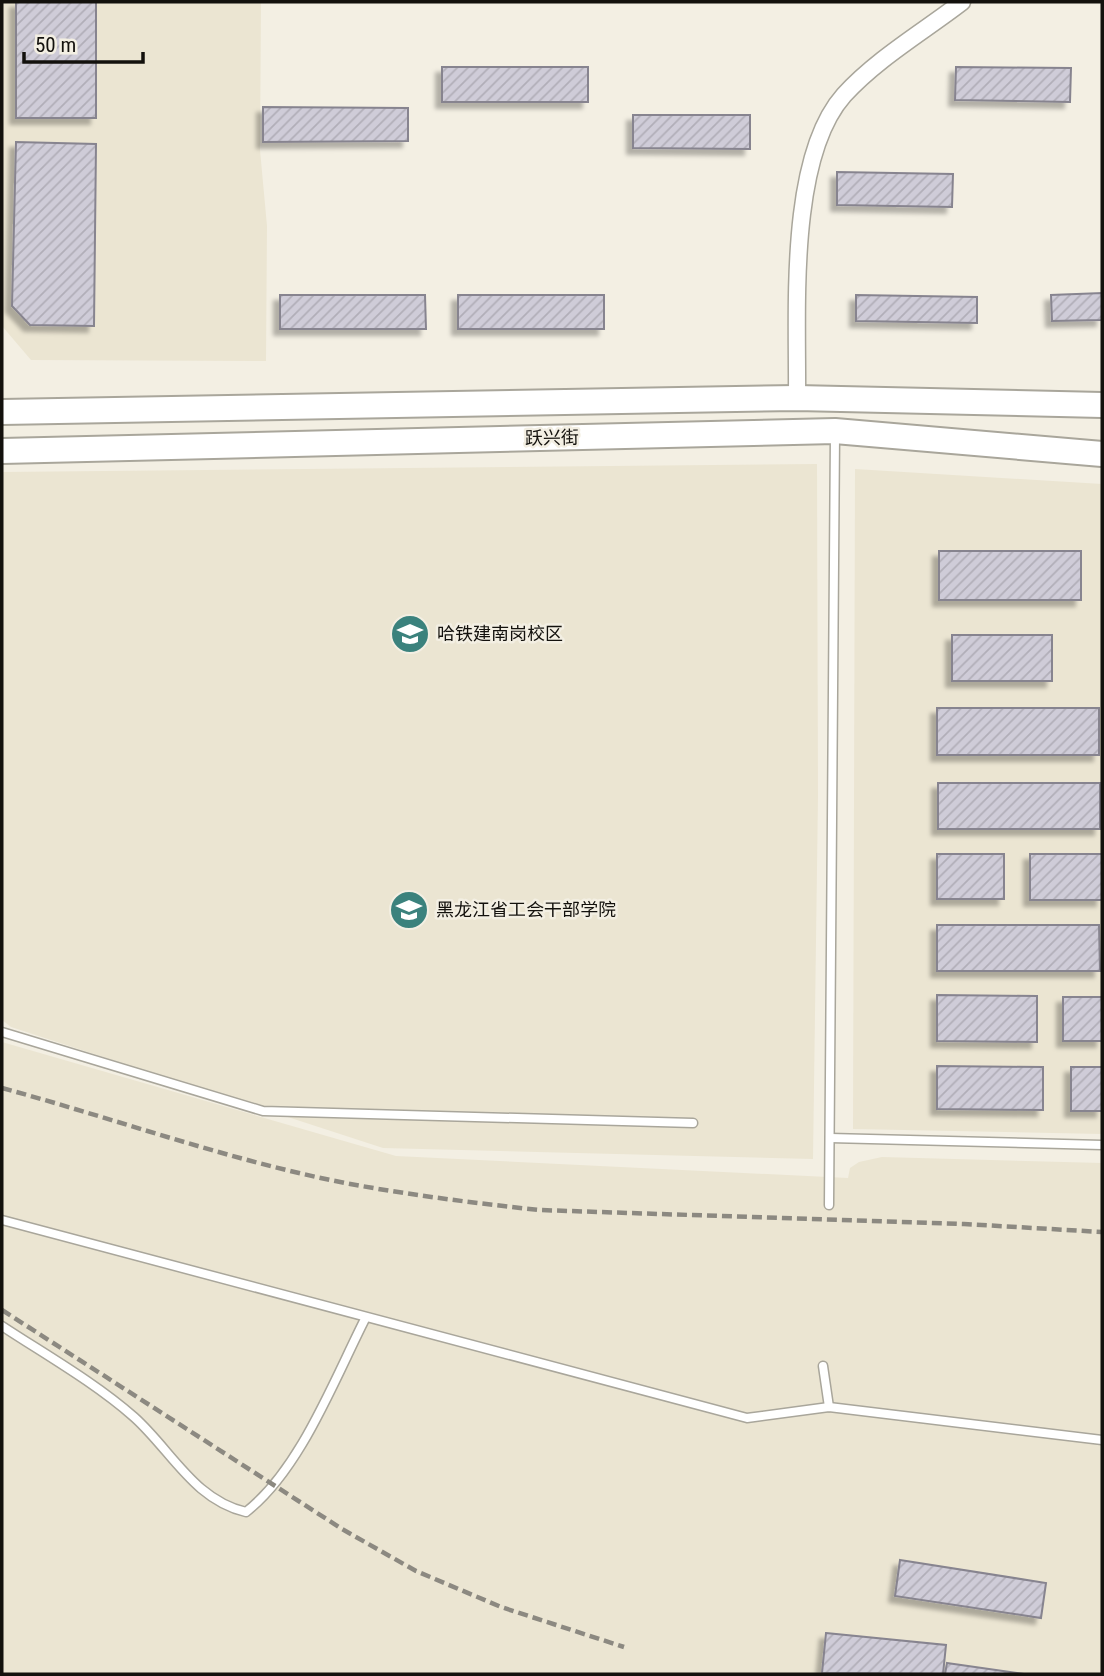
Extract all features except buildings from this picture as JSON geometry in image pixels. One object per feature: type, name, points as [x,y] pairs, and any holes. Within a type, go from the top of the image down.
[{"type":"main road","name":"跃兴街","points":[[2,412],[797,398],[1102,405]]},
{"type":"main road","name":"跃兴街","points":[[2,451],[835,432],[1102,454]]},
{"type":"street","points":[[797,398],[800,244],[805,198],[820,140],[836,106],[851,89],[914,36],[962,2]]},
{"type":"lane","points":[[829,1205],[835,432]]},
{"type":"lane","points":[[2,1032],[263,1111],[693,1123]]},
{"type":"lane","points":[[830,1138],[1102,1145]]},
{"type":"lane","points":[[2,1220],[365,1319],[747,1418],[829,1407],[1102,1440]]},
{"type":"lane","points":[[2,1326],[97,1388],[135,1418],[194,1484],[230,1508],[246,1512],[265,1497],[307,1432],[365,1319]]},
{"type":"lane","points":[[823,1366],[829,1407]]},
{"type":"shaded area","points":[[2,2],[261,2],[260,150],[267,226],[266,361],[31,360],[2,326]]},
{"type":"shaded area","points":[[817,464],[818,796],[813,1159],[383,1148],[11,1027],[2,1020],[2,472]]},
{"type":"shaded area","points":[[855,469],[1102,484],[1102,1134],[853,1129]]},
{"type":"shaded area","points":[[2,1042],[396,1156],[848,1178],[850,1168],[859,1162],[882,1157],[1102,1163],[1102,1674],[2,1674]]},
{"type":"railway","points":[[2,1088],[301,1174],[442,1198],[539,1210],[964,1224],[1102,1232]]},
{"type":"railway","points":[[2,1310],[342,1529],[416,1571],[501,1607],[624,1647]]},
{"type":"place","name":"哈铁建南岗校区","points":[[410,634]]},
{"type":"place","name":"黑龙江省工会干部学院","points":[[409,910]]}]
